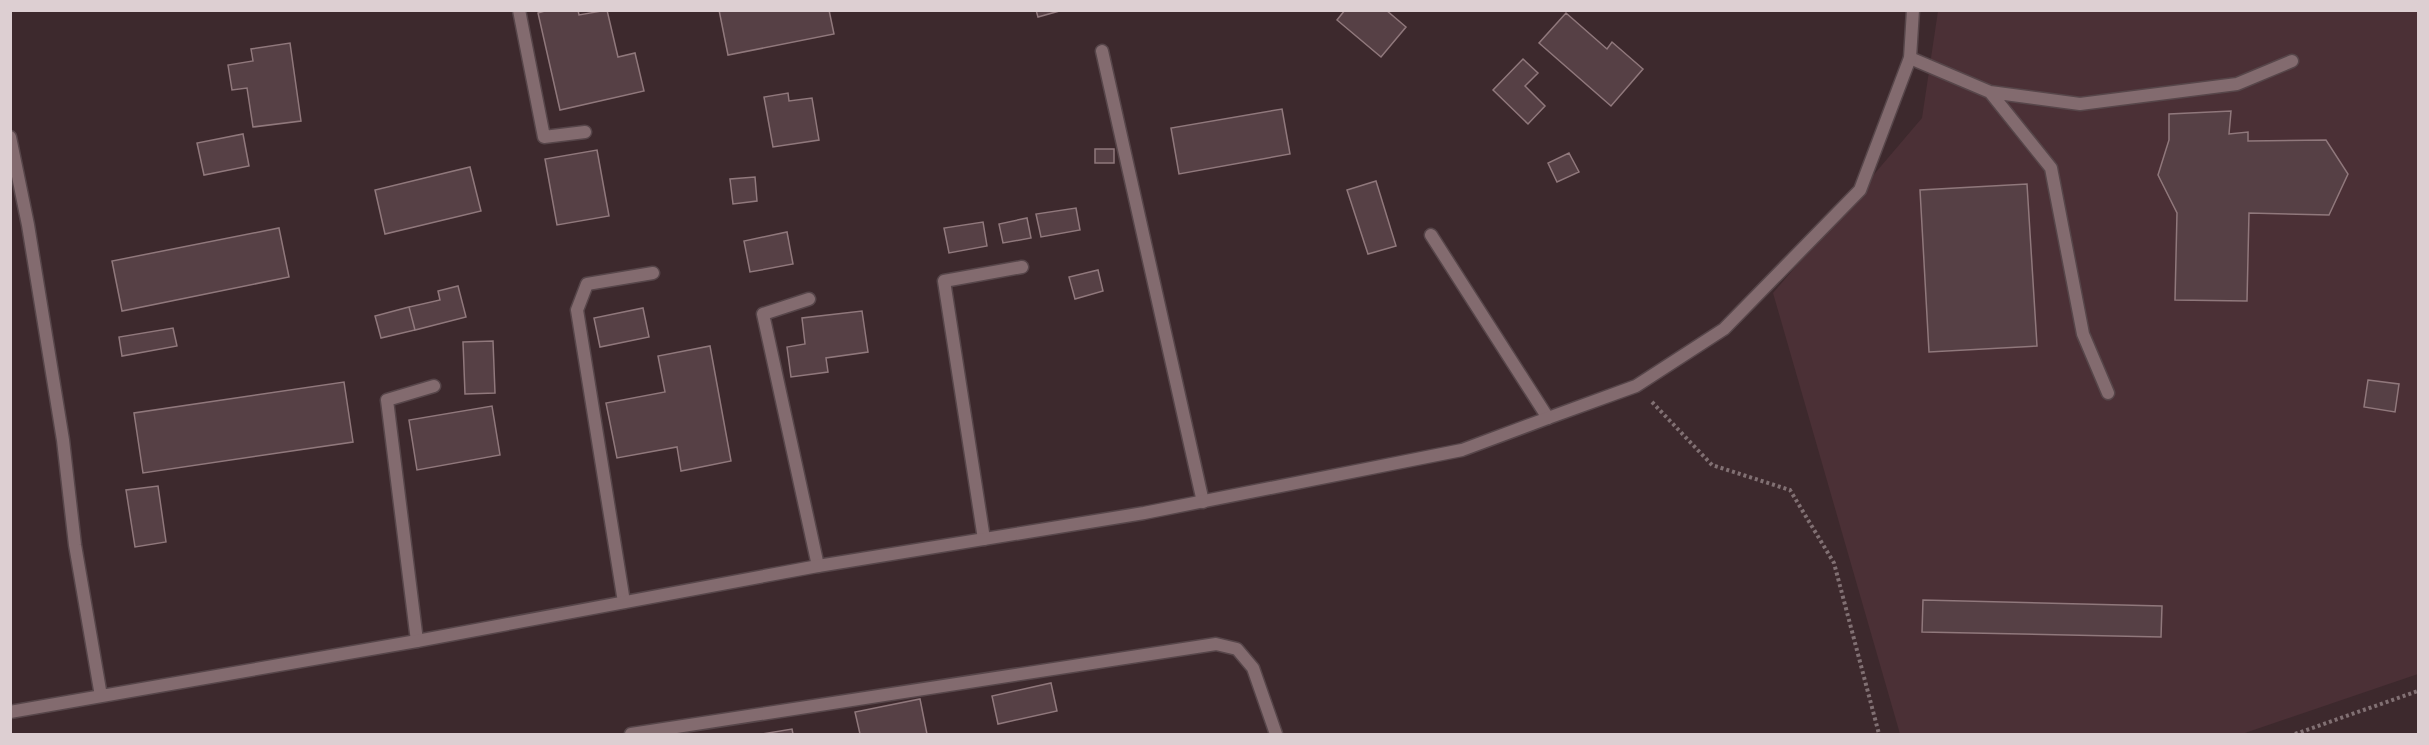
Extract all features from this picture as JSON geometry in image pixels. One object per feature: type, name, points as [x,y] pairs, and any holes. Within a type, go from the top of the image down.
[{"type":"street","points":[[519,10],[544,137],[585,132]]},
{"type":"street","points":[[10,712],[417,641],[818,566],[1203,502],[1462,450],[1636,386],[1724,329],[1860,190],[1910,58],[1913,10]]},
{"type":"street","points":[[1102,51],[1203,502]]},
{"type":"street","points":[[1910,58],[1990,92],[2080,104],[2237,84],[2292,61]]},
{"type":"street","points":[[1990,92],[2051,168],[2083,334],[2108,393]]},
{"type":"street","points":[[10,137],[30,236],[63,440],[75,545],[101,696]]},
{"type":"street","points":[[1431,235],[1548,418]]},
{"type":"street","points":[[984,539],[944,281],[1022,267]]},
{"type":"street","points":[[624,602],[577,310],[587,284],[653,273]]},
{"type":"street","points":[[809,299],[763,314],[818,566]]},
{"type":"street","points":[[417,641],[387,400],[434,386]]},
{"type":"street","points":[[631,735],[1216,644],[1237,649],[1253,668],[1276,735]]},
{"type":"path","points":[[1636,386],[1712,465],[1790,490],[1834,563],[1879,735]]},
{"type":"path","points":[[2295,735],[2418,691]]},
{"type":"shaded area","points":[[1938,11],[2418,11],[2418,674],[2242,734],[1900,734],[1773,293],[1922,118]]},
{"type":"building","points":[[548,10],[578,10],[579,15],[607,10],[618,57],[635,53],[644,91],[560,110],[538,13]]},
{"type":"building","points":[[719,10],[829,10],[834,34],[728,55]]},
{"type":"building","points":[[1036,10],[1063,10],[1038,17]]},
{"type":"building","points":[[1345,10],[1386,10],[1406,27],[1381,57],[1337,20]]},
{"type":"building","points":[[1566,13],[1607,49],[1612,42],[1643,69],[1611,106],[1539,43]]},
{"type":"building","points":[[290,43],[301,121],[253,127],[247,88],[232,90],[228,65],[253,61],[251,49]]},
{"type":"building","points":[[1523,59],[1538,73],[1525,86],[1545,106],[1528,124],[1493,90]]},
{"type":"building","points":[[788,93],[789,101],[812,98],[819,140],[773,147],[764,97]]},
{"type":"building","points":[[1282,109],[1290,154],[1179,174],[1171,128]]},
{"type":"building","points":[[2231,111],[2229,134],[2248,132],[2248,141],[2326,140],[2348,174],[2329,215],[2249,213],[2247,301],[2175,300],[2177,213],[2158,175],[2169,140],[2169,114]]},
{"type":"building","points":[[243,134],[249,166],[204,175],[197,143]]},
{"type":"building","points":[[1095,149],[1114,149],[1114,163],[1095,163]]},
{"type":"building","points":[[597,150],[609,216],[557,225],[545,159]]},
{"type":"building","points":[[1569,153],[1579,172],[1557,182],[1548,163]]},
{"type":"building","points":[[470,167],[481,211],[385,234],[375,190]]},
{"type":"building","points":[[755,177],[757,201],[733,204],[730,179]]},
{"type":"building","points":[[1376,181],[1396,246],[1368,254],[1347,190]]},
{"type":"building","points":[[2027,184],[2037,346],[1929,352],[1920,190]]},
{"type":"building","points":[[1076,208],[1080,230],[1041,237],[1036,214]]},
{"type":"building","points":[[1027,218],[1031,238],[1003,243],[999,224]]},
{"type":"building","points":[[983,222],[987,246],[949,253],[944,228]]},
{"type":"building","points":[[279,228],[289,277],[122,311],[112,261]]},
{"type":"building","points":[[787,232],[793,264],[750,272],[744,241]]},
{"type":"building","points":[[1098,270],[1103,291],[1075,299],[1069,277]]},
{"type":"building","points":[[458,286],[466,317],[415,330],[409,307],[440,300],[438,291]]},
{"type":"building","points":[[409,307],[415,330],[381,338],[375,316]]},
{"type":"building","points":[[643,308],[649,337],[600,347],[594,318]]},
{"type":"building","points":[[862,311],[868,352],[826,358],[828,372],[791,377],[787,347],[805,344],[802,318]]},
{"type":"building","points":[[173,328],[177,346],[122,356],[119,337]]},
{"type":"building","points":[[493,341],[495,393],[465,394],[463,342]]},
{"type":"building","points":[[710,346],[731,461],[681,471],[677,447],[617,458],[606,403],[665,392],[658,356]]},
{"type":"building","points":[[2368,380],[2399,384],[2395,412],[2364,407]]},
{"type":"building","points":[[344,382],[353,442],[143,473],[134,413]]},
{"type":"building","points":[[492,406],[500,455],[417,470],[409,420]]},
{"type":"building","points":[[158,486],[166,542],[135,547],[126,490]]},
{"type":"building","points":[[1923,600],[2162,606],[2161,637],[1922,632]]},
{"type":"building","points":[[1051,683],[1057,711],[998,724],[992,696]]},
{"type":"building","points":[[920,699],[927,734],[860,734],[855,712]]},
{"type":"building","points":[[792,729],[793,734],[762,734]]}]
